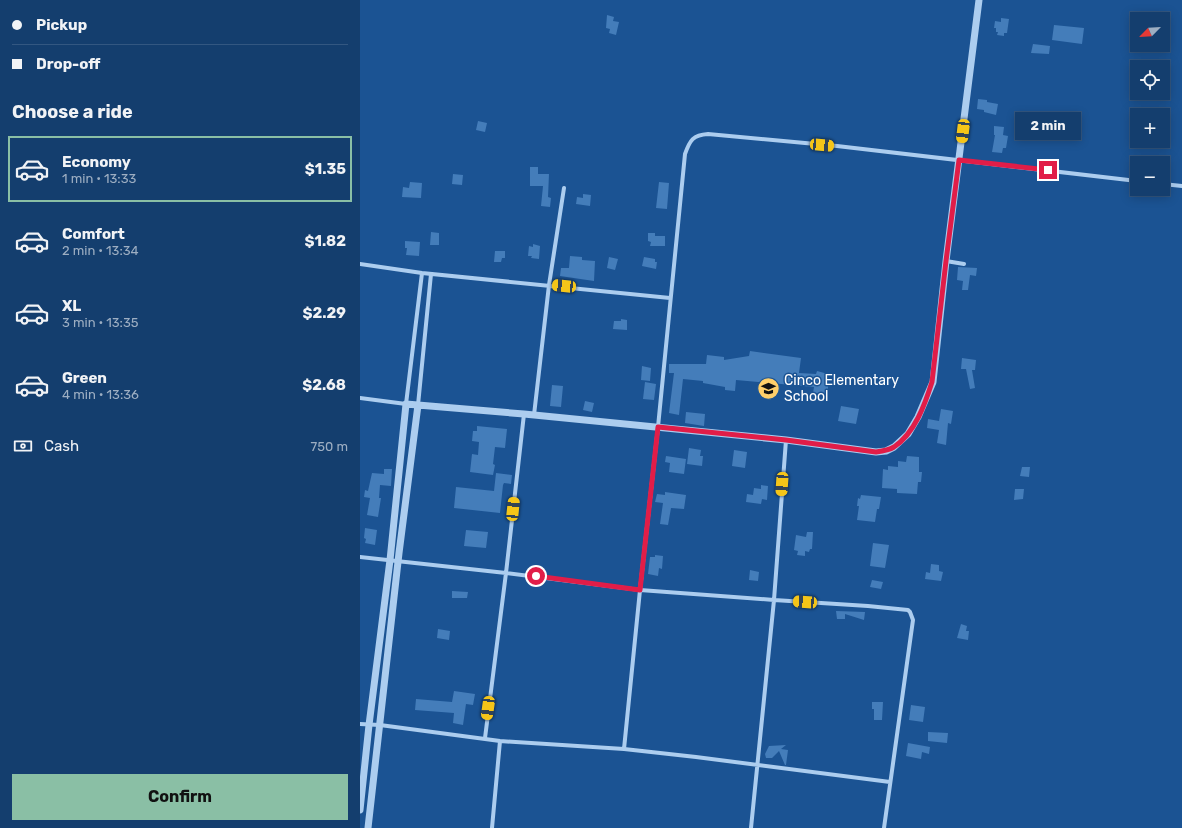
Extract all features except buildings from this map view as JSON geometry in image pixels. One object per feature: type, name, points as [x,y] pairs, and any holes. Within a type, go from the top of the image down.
[{"type":"street","points":[[360,398],[406,404],[786,440],[876,452],[886,451],[894,447],[908,434],[918,417],[932,382],[979,0]]},
{"type":"street","points":[[624,749],[685,154],[688,145],[694,137],[700,134],[708,134],[837,146],[1130,180]]},
{"type":"street","points":[[1170,185],[1182,186]]},
{"type":"street","points":[[534,415],[549,285],[564,188]]},
{"type":"street","points":[[946,261],[964,264]]},
{"type":"street","points":[[360,264],[431,274],[670,298]]},
{"type":"street","points":[[360,810],[422,273]]},
{"type":"street","points":[[368,828],[418,405],[431,274]]},
{"type":"street","points":[[484,738],[506,573],[524,414]]},
{"type":"street","points":[[752,828],[774,600],[786,440]]},
{"type":"street","points":[[360,557],[640,590],[908,610],[913,620],[884,828]]},
{"type":"street","points":[[360,724],[380,725],[500,741],[624,749],[890,782]]},
{"type":"street","points":[[492,828],[500,741]]},
{"type":"place","name":"Cinco Elementary School","points":[[769,388]]},
{"type":"route","points":[[536,576],[640,590],[658,427],[786,440],[876,452],[886,451],[894,447],[908,434],[913,426],[928,395],[932,382],[935,368],[946,261],[959,160],[1048,170]]}]
